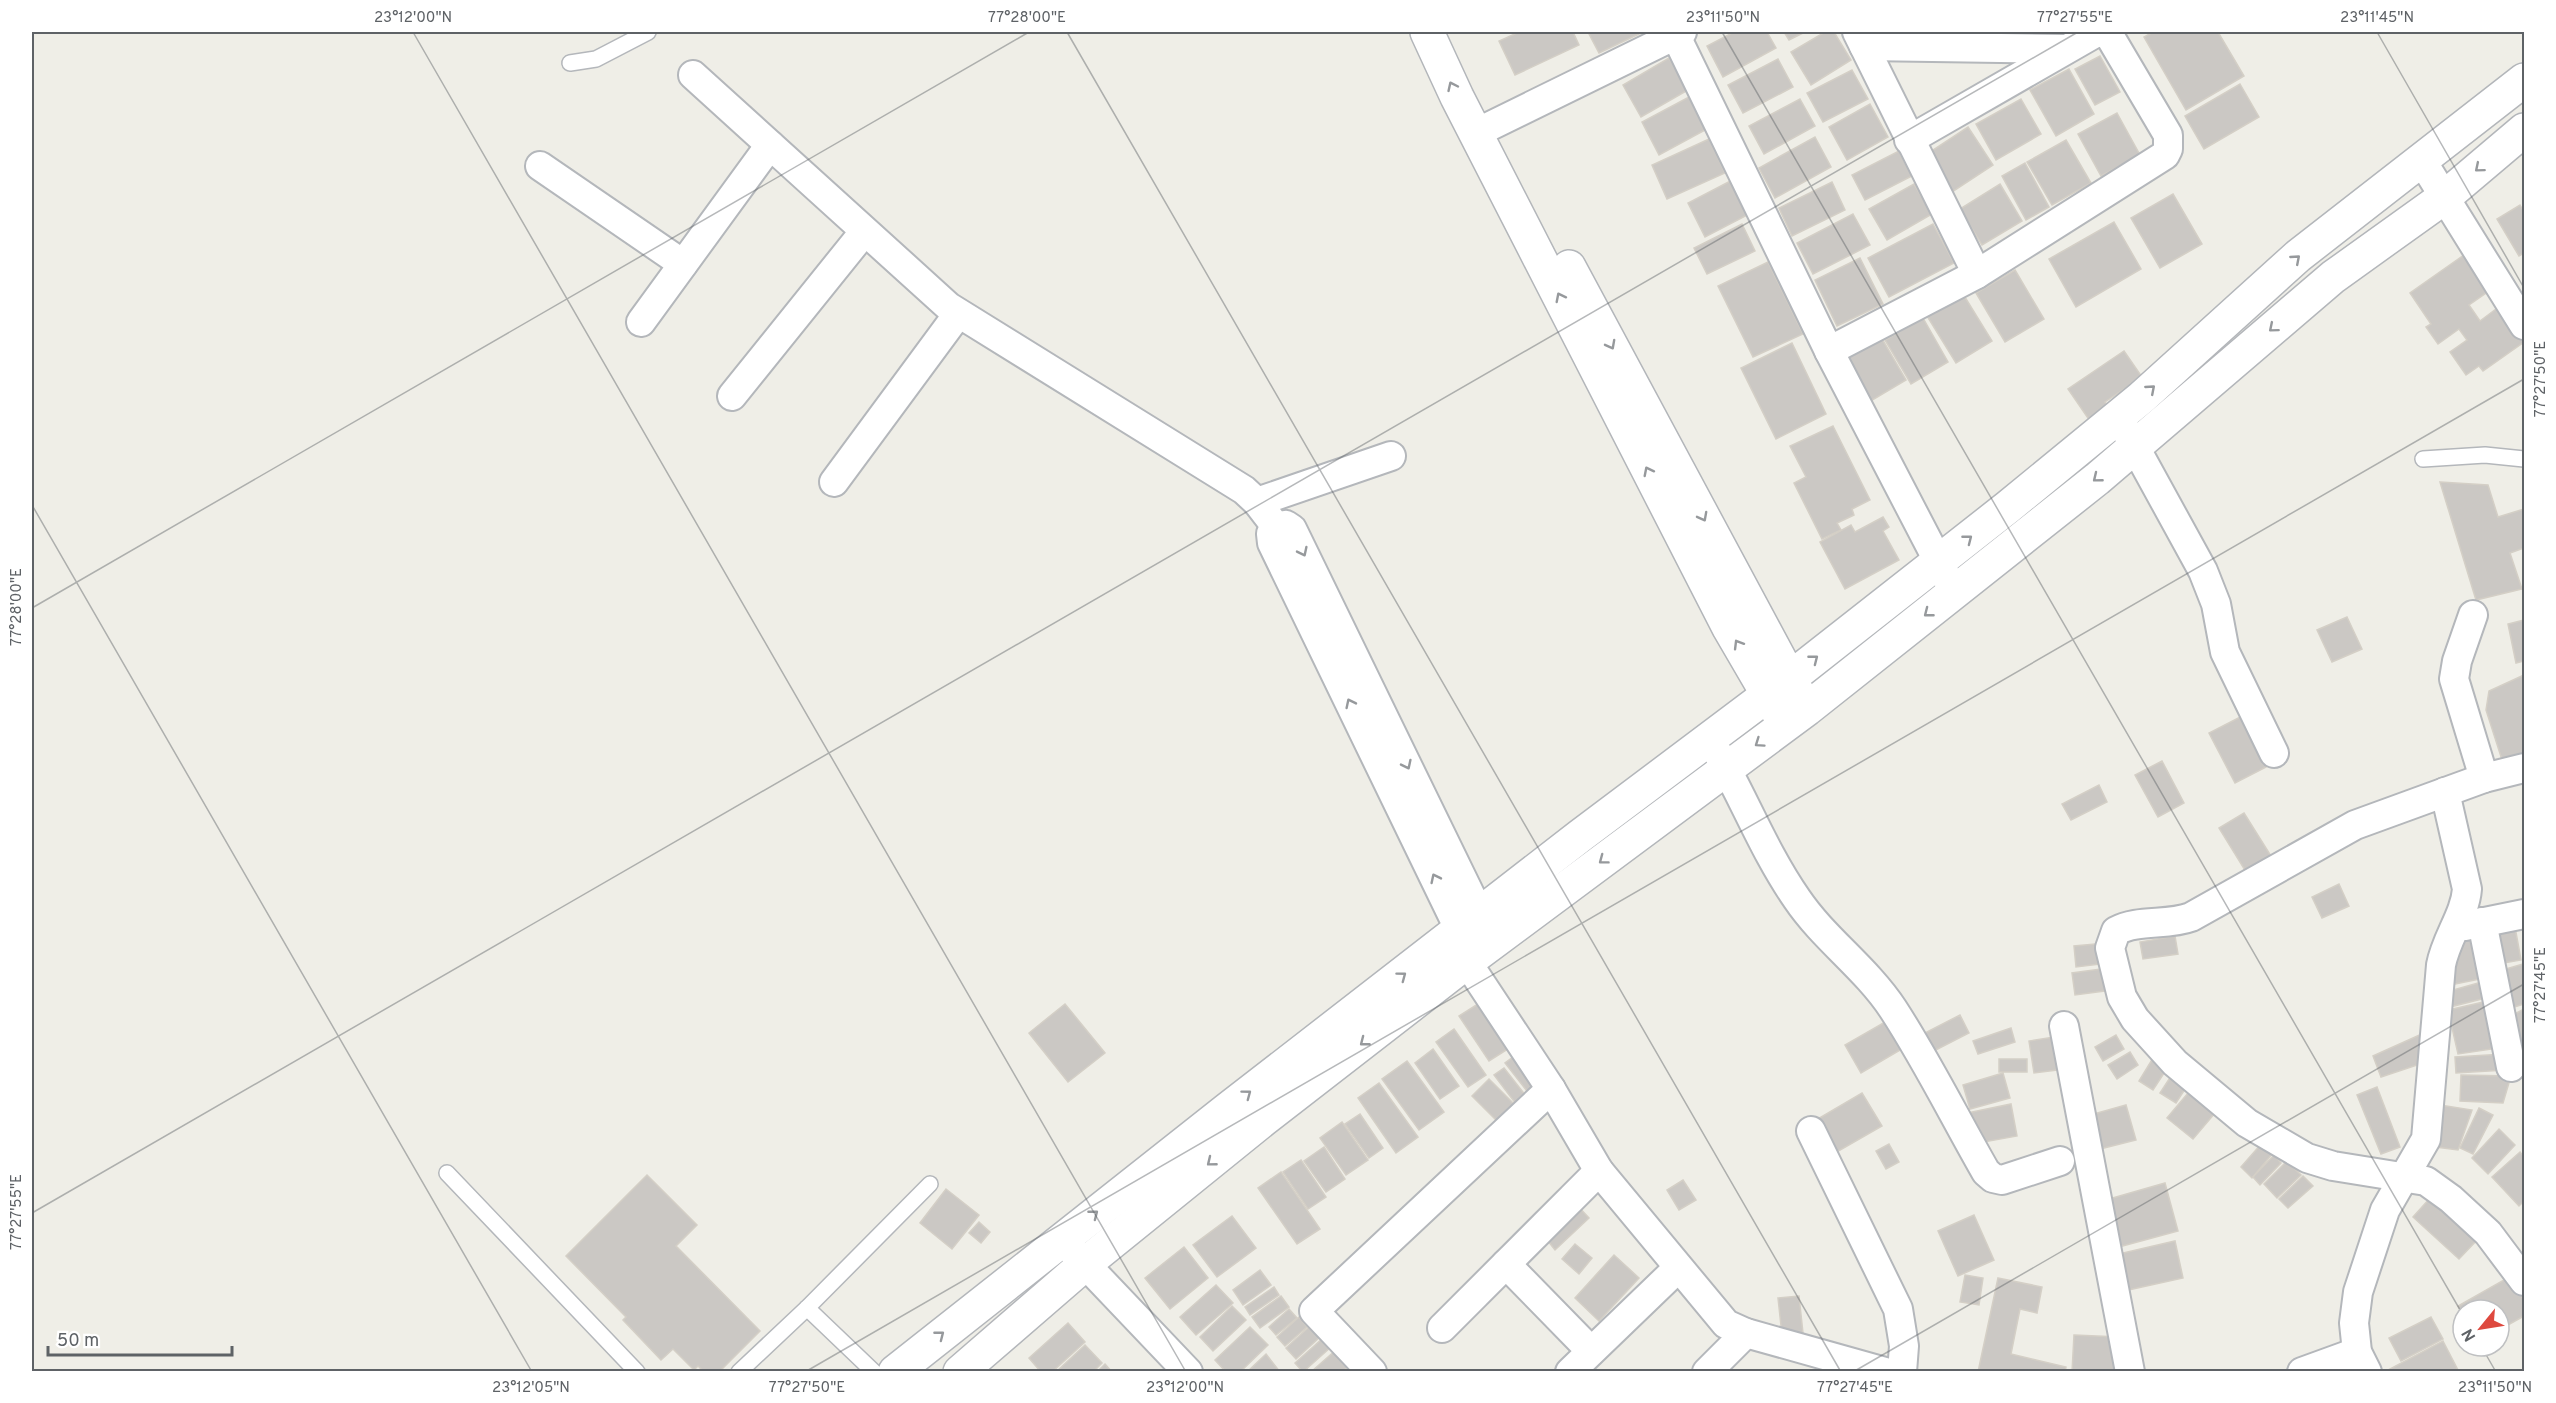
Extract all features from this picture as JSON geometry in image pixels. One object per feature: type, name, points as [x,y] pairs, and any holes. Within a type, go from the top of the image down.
[{"type":"street","points":[[1427,32],[1485,129],[1729,628],[1778,687],[1796,717]]},
{"type":"street","points":[[1450,32],[1485,129]]},
{"type":"street","points":[[1485,129],[1677,32],[1829,351],[1955,592]]},
{"type":"street","points":[[1829,351],[1977,274],[2160,161],[2168,149],[2168,135],[2109,35],[2098,32],[1909,140]]},
{"type":"street","points":[[1977,274],[1861,39],[2066,49]]},
{"type":"street","points":[[693,75],[864,232],[958,314],[1244,490],[1257,502],[1277,528],[1271,534],[1272,543],[1465,937],[1599,1171],[1726,1324],[1844,1366],[1885,1371]]},
{"type":"street","points":[[971,1368],[1084,1264],[1465,937],[1709,738],[1938,562],[2118,417],[2298,256],[2524,80]]},
{"type":"street","points":[[895,1371],[1062,1240],[1465,937],[1727,766],[1796,717],[2136,445],[2333,277],[2446,196],[2524,132]]},
{"type":"street","points":[[641,322],[770,145]]},
{"type":"street","points":[[2422,161],[2446,196],[2524,325]]},
{"type":"street","points":[[540,166],[683,264]]},
{"type":"street","points":[[732,396],[864,232]]},
{"type":"street","points":[[834,482],[958,314]]},
{"type":"street","points":[[2118,417],[2136,445],[2203,571],[2216,604],[2225,652],[2274,753]]},
{"type":"street","points":[[1257,502],[1391,456]]},
{"type":"street","points":[[2473,615],[2457,661],[2454,679],[2484,778]]},
{"type":"street","points":[[1709,738],[1727,766],[1790,889],[1807,912],[1874,983],[1893,1008],[1986,1172],[1993,1178],[2002,1180],[2060,1161]]},
{"type":"street","points":[[2524,768],[2484,778],[2355,825],[2191,916],[2165,924],[2124,926],[2116,931],[2110,948],[2122,997],[2135,1019],[2175,1063],[2247,1123],[2307,1158],[2333,1166],[2427,1182],[2451,1199],[2487,1233],[2524,1281]]},
{"type":"street","points":[[2302,1371],[2362,1362],[2354,1323],[2358,1292],[2385,1210],[2426,1139],[2441,965],[2445,946],[2466,900],[2467,889],[2445,792]]},
{"type":"street","points":[[2452,928],[2524,914]]},
{"type":"street","points":[[2482,922],[2511,1068]]},
{"type":"street","points":[[2064,1026],[2130,1371]]},
{"type":"street","points":[[1372,1371],[1314,1311],[1551,1089]]},
{"type":"street","points":[[1811,1131],[1898,1309],[1904,1346],[1902,1371]]},
{"type":"street","points":[[1442,1328],[1599,1171]]},
{"type":"street","points":[[1062,1240],[1188,1371]]},
{"type":"street","points":[[1506,1264],[1591,1351]]},
{"type":"street","points":[[1570,1371],[1678,1268]]},
{"type":"street","points":[[1707,1371],[1746,1333]]},
{"type":"lane","points":[[570,63],[596,59],[648,32]]},
{"type":"lane","points":[[2423,459],[2485,455],[2524,459]]},
{"type":"lane","points":[[447,1173],[637,1371]]},
{"type":"lane","points":[[739,1371],[807,1308],[930,1184]]},
{"type":"lane","points":[[807,1308],[874,1371]]},
{"type":"building","points":[[1519,32],[1573,32],[1579,45],[1515,75],[1499,41]]},
{"type":"building","points":[[1588,32],[1643,32],[1599,53]]},
{"type":"building","points":[[1734,32],[1767,32],[1776,48],[1723,77],[1707,46]]},
{"type":"building","points":[[1784,32],[1805,32],[1789,40]]},
{"type":"building","points":[[1825,32],[1834,32],[1851,60],[1811,85],[1791,52]]},
{"type":"building","points":[[2153,32],[2218,32],[2244,76],[2186,110],[2144,37]]},
{"type":"building","points":[[2100,56],[2120,92],[2095,105],[2075,69]]},
{"type":"building","points":[[1669,58],[1688,90],[1641,117],[1623,85]]},
{"type":"building","points":[[1778,59],[1793,87],[1743,113],[1728,85]]},
{"type":"building","points":[[2069,69],[2094,114],[2056,136],[2030,90]]},
{"type":"building","points":[[1852,70],[1868,99],[1823,122],[1807,93]]},
{"type":"building","points":[[2240,84],[2259,117],[2204,149],[2185,116]]},
{"type":"building","points":[[1689,97],[1707,129],[1659,155],[1642,122]]},
{"type":"building","points":[[1800,99],[1815,126],[1764,154],[1749,126]]},
{"type":"building","points":[[2021,99],[2041,134],[1996,160],[1976,124]]},
{"type":"building","points":[[1870,104],[1888,137],[1847,160],[1829,127]]},
{"type":"building","points":[[2117,113],[2140,155],[2101,176],[2078,134]]},
{"type":"building","points":[[1968,127],[1993,165],[1949,194],[1924,156]]},
{"type":"building","points":[[1815,137],[1831,167],[1775,198],[1759,168]]},
{"type":"building","points":[[1709,139],[1725,173],[1667,199],[1652,165]]},
{"type":"building","points":[[2066,140],[2091,183],[2052,205],[2027,162]]},
{"type":"building","points":[[1899,151],[1912,176],[1865,200],[1852,175]]},
{"type":"building","points":[[2025,163],[2049,207],[2026,220],[2002,176]]},
{"type":"building","points":[[1738,177],[1755,211],[1705,237],[1688,203]]},
{"type":"building","points":[[1832,182],[1845,210],[1792,236],[1779,208]]},
{"type":"building","points":[[1914,184],[1932,214],[1887,240],[1869,209]]},
{"type":"building","points":[[2000,184],[2022,221],[1982,245],[1960,209]]},
{"type":"building","points":[[2173,194],[2202,244],[2160,268],[2131,218]]},
{"type":"building","points":[[2520,205],[2524,212],[2524,253],[2519,256],[2497,219]]},
{"type":"building","points":[[1853,214],[1870,245],[1813,274],[1797,243]]},
{"type":"building","points":[[2114,222],[2141,269],[2076,307],[2049,259]]},
{"type":"building","points":[[1742,224],[1755,251],[1707,274],[1694,248]]},
{"type":"building","points":[[1933,224],[1954,263],[1889,297],[1868,258]]},
{"type":"building","points":[[2464,255],[2489,291],[2469,305],[2480,321],[2500,306],[2524,342],[2483,371],[2479,366],[2466,375],[2450,352],[2467,340],[2459,329],[2438,344],[2426,327],[2431,324],[2410,293]]},
{"type":"building","points":[[1860,258],[1883,304],[1837,326],[1815,280]]},
{"type":"building","points":[[1768,262],[1803,334],[1753,357],[1718,286]]},
{"type":"building","points":[[2015,270],[2044,319],[2005,342],[1976,293]]},
{"type":"building","points":[[1963,294],[1992,341],[1956,363],[1927,316]]},
{"type":"building","points":[[1923,318],[1948,362],[1911,384],[1885,340]]},
{"type":"building","points":[[1881,337],[1906,380],[1869,402],[1844,359]]},
{"type":"building","points":[[1792,343],[1826,414],[1776,439],[1741,368]]},
{"type":"building","points":[[2124,351],[2142,377],[2105,402],[2111,411],[2092,424],[2068,389]]},
{"type":"building","points":[[1833,426],[1870,500],[1852,509],[1854,515],[1837,523],[1841,530],[1822,539],[1794,483],[1806,477],[1790,446]]},
{"type":"building","points":[[2440,482],[2488,485],[2498,517],[2524,509],[2524,548],[2510,553],[2522,589],[2476,600]]},
{"type":"building","points":[[1883,517],[1889,527],[1883,531],[1899,560],[1845,589],[1820,542],[1851,525],[1855,532]]},
{"type":"building","points":[[2347,617],[2362,649],[2332,662],[2317,630]]},
{"type":"building","points":[[2524,620],[2524,661],[2516,663],[2508,624]]},
{"type":"building","points":[[2524,675],[2524,759],[2504,766],[2486,710],[2489,691]]},
{"type":"building","points":[[2248,713],[2274,763],[2235,783],[2209,733]]},
{"type":"building","points":[[2162,761],[2184,803],[2158,817],[2135,775]]},
{"type":"building","points":[[2099,785],[2107,802],[2071,820],[2062,804]]},
{"type":"building","points":[[2244,813],[2276,864],[2251,880],[2219,828]]},
{"type":"building","points":[[2339,884],[2349,906],[2322,918],[2312,897]]},
{"type":"building","points":[[2515,927],[2521,960],[2493,965],[2487,932]]},
{"type":"building","points":[[2175,936],[2178,954],[2143,959],[2140,942]]},
{"type":"building","points":[[2477,938],[2485,978],[2450,985],[2451,941]]},
{"type":"building","points":[[2106,943],[2108,963],[2076,967],[2074,946]]},
{"type":"building","points":[[2523,964],[2524,1004],[2511,1008],[2499,971]]},
{"type":"building","points":[[2108,968],[2112,990],[2075,995],[2072,973]]},
{"type":"building","points":[[2489,980],[2494,996],[2450,1007],[2446,992]]},
{"type":"building","points":[[2488,1001],[2499,1048],[2458,1054],[2448,1010]]},
{"type":"building","points":[[1481,1002],[1511,1047],[1489,1061],[1459,1016]]},
{"type":"building","points":[[1065,1004],[1105,1053],[1068,1082],[1029,1033]]},
{"type":"building","points":[[2524,1009],[2524,1047],[2519,1049],[2505,1019]]},
{"type":"building","points":[[1960,1015],[1969,1033],[1928,1054],[1919,1036]]},
{"type":"building","points":[[1892,1018],[1907,1046],[1861,1073],[1845,1045]]},
{"type":"building","points":[[2011,1028],[2015,1042],[1978,1054],[1973,1041]]},
{"type":"building","points":[[1454,1029],[1486,1075],[1468,1087],[1436,1042]]},
{"type":"building","points":[[2426,1032],[2432,1060],[2381,1077],[2373,1056]]},
{"type":"building","points":[[2116,1035],[2124,1049],[2103,1061],[2095,1047]]},
{"type":"building","points":[[2060,1036],[2065,1069],[2034,1073],[2029,1041]]},
{"type":"building","points":[[1433,1049],[1459,1086],[1440,1099],[1415,1063]]},
{"type":"building","points":[[2130,1052],[2138,1065],[2117,1079],[2108,1065]]},
{"type":"building","points":[[1517,1054],[1538,1082],[1527,1091],[1505,1063]]},
{"type":"building","points":[[2504,1054],[2505,1070],[2456,1073],[2455,1057]]},
{"type":"building","points":[[2153,1058],[2168,1067],[2153,1090],[2139,1081]]},
{"type":"building","points":[[1999,1059],[2027,1059],[2027,1072],[1999,1072]]},
{"type":"building","points":[[1407,1061],[1444,1112],[1419,1130],[1382,1079]]},
{"type":"building","points":[[1504,1068],[1526,1096],[1516,1104],[1494,1075]]},
{"type":"building","points":[[2175,1070],[2191,1080],[2176,1103],[2160,1093]]},
{"type":"building","points":[[2003,1073],[2010,1098],[1970,1109],[1963,1085]]},
{"type":"building","points":[[2461,1075],[2511,1076],[2503,1103],[2460,1101]]},
{"type":"building","points":[[1489,1079],[1516,1106],[1499,1123],[1472,1096]]},
{"type":"building","points":[[1379,1083],[1418,1137],[1396,1153],[1358,1098]]},
{"type":"building","points":[[2194,1086],[2220,1107],[2193,1139],[2167,1118]]},
{"type":"building","points":[[2377,1087],[2400,1147],[2381,1154],[2357,1095]]},
{"type":"building","points":[[1862,1093],[1882,1126],[1835,1153],[1816,1120]]},
{"type":"building","points":[[2011,1104],[2017,1136],[1973,1144],[1967,1113]]},
{"type":"building","points":[[2126,1105],[2136,1140],[2092,1151],[2083,1117]]},
{"type":"building","points":[[2440,1105],[2472,1110],[2458,1150],[2436,1147]]},
{"type":"building","points":[[2479,1108],[2493,1115],[2473,1154],[2460,1148]]},
{"type":"building","points":[[1360,1114],[1383,1148],[1369,1158],[1345,1124]]},
{"type":"building","points":[[1342,1122],[1368,1160],[1346,1175],[1320,1138]]},
{"type":"building","points":[[2499,1129],[2515,1145],[2488,1174],[2472,1158]]},
{"type":"building","points":[[2262,1143],[2273,1153],[2252,1178],[2241,1167]]},
{"type":"building","points":[[1889,1144],[1899,1162],[1886,1169],[1876,1151]]},
{"type":"building","points":[[1324,1147],[1345,1179],[1326,1192],[1304,1161]]},
{"type":"building","points":[[2520,1152],[2524,1157],[2524,1201],[2519,1206],[2492,1177]]},
{"type":"building","points":[[2274,1155],[2281,1163],[2260,1185],[2253,1177]]},
{"type":"building","points":[[1301,1160],[1326,1197],[1308,1209],[1283,1172]]},
{"type":"building","points":[[2287,1161],[2301,1175],[2277,1198],[2264,1184]]},
{"type":"building","points":[[1281,1172],[1320,1229],[1297,1244],[1258,1188]]},
{"type":"building","points":[[647,1175],[697,1225],[676,1246],[760,1331],[719,1372],[704,1372],[698,1366],[694,1370],[673,1349],[661,1360],[623,1320],[626,1317],[566,1256]]},
{"type":"building","points":[[2303,1176],[2313,1186],[2288,1208],[2279,1199]]},
{"type":"building","points":[[1683,1180],[1696,1200],[1679,1210],[1667,1190]]},
{"type":"building","points":[[2165,1183],[2178,1231],[2115,1248],[2102,1201]]},
{"type":"building","points":[[946,1189],[979,1215],[952,1249],[920,1223]]},
{"type":"building","points":[[2431,1197],[2478,1239],[2459,1259],[2413,1217]]},
{"type":"building","points":[[1575,1203],[1589,1218],[1555,1250],[1548,1241],[1565,1225],[1559,1218]]},
{"type":"building","points":[[1974,1215],[1994,1260],[1958,1276],[1938,1231]]},
{"type":"building","points":[[1232,1216],[1256,1248],[1217,1277],[1193,1245]]},
{"type":"building","points":[[979,1222],[990,1232],[981,1243],[969,1233]]},
{"type":"building","points":[[2175,1241],[2183,1278],[2119,1292],[2110,1256]]},
{"type":"building","points":[[1575,1244],[1592,1258],[1579,1274],[1562,1259]]},
{"type":"building","points":[[1184,1247],[1208,1278],[1170,1309],[1145,1278]]},
{"type":"building","points":[[1614,1255],[1639,1278],[1599,1321],[1575,1298]]},
{"type":"building","points":[[1260,1270],[1271,1285],[1243,1305],[1233,1290]]},
{"type":"building","points":[[1965,1275],[1983,1278],[1979,1305],[1960,1302]]},
{"type":"building","points":[[2511,1276],[2524,1301],[2524,1316],[2511,1323],[2511,1298],[2472,1298]]},
{"type":"building","points":[[1998,1278],[2042,1287],[2037,1313],[2020,1309],[2011,1354],[2066,1367],[2065,1372],[1978,1372]]},
{"type":"building","points":[[1216,1285],[1233,1303],[1196,1335],[1180,1317]]},
{"type":"building","points":[[1274,1287],[1279,1295],[1250,1315],[1245,1307]]},
{"type":"building","points":[[1281,1296],[1289,1307],[1260,1328],[1252,1317]]},
{"type":"building","points":[[1799,1296],[1803,1333],[1782,1335],[1778,1298]]},
{"type":"building","points":[[1232,1306],[1246,1320],[1213,1351],[1200,1337]]},
{"type":"building","points":[[1289,1309],[1297,1318],[1276,1335],[1269,1327]]},
{"type":"building","points":[[1299,1317],[1307,1327],[1285,1346],[1277,1337]]},
{"type":"building","points":[[2431,1317],[2443,1339],[2401,1361],[2389,1338]]},
{"type":"building","points":[[1068,1323],[1085,1342],[1052,1372],[1041,1372],[1029,1358]]},
{"type":"building","points":[[1310,1326],[1320,1337],[1296,1359],[1286,1348]]},
{"type":"building","points":[[1250,1327],[1268,1345],[1240,1372],[1226,1372],[1215,1360]]},
{"type":"building","points":[[2074,1335],[2119,1337],[2117,1372],[2072,1372]]},
{"type":"building","points":[[1323,1338],[1331,1347],[1303,1372],[1295,1363]]},
{"type":"building","points":[[2443,1341],[2459,1372],[2389,1372],[2388,1370]]},
{"type":"building","points":[[1085,1345],[1102,1363],[1093,1372],[1056,1372]]},
{"type":"building","points":[[1337,1349],[1350,1365],[1342,1372],[1311,1372]]},
{"type":"building","points":[[1266,1354],[1280,1372],[1247,1372]]},
{"type":"building","points":[[1105,1364],[1112,1372],[1097,1372]]}]
